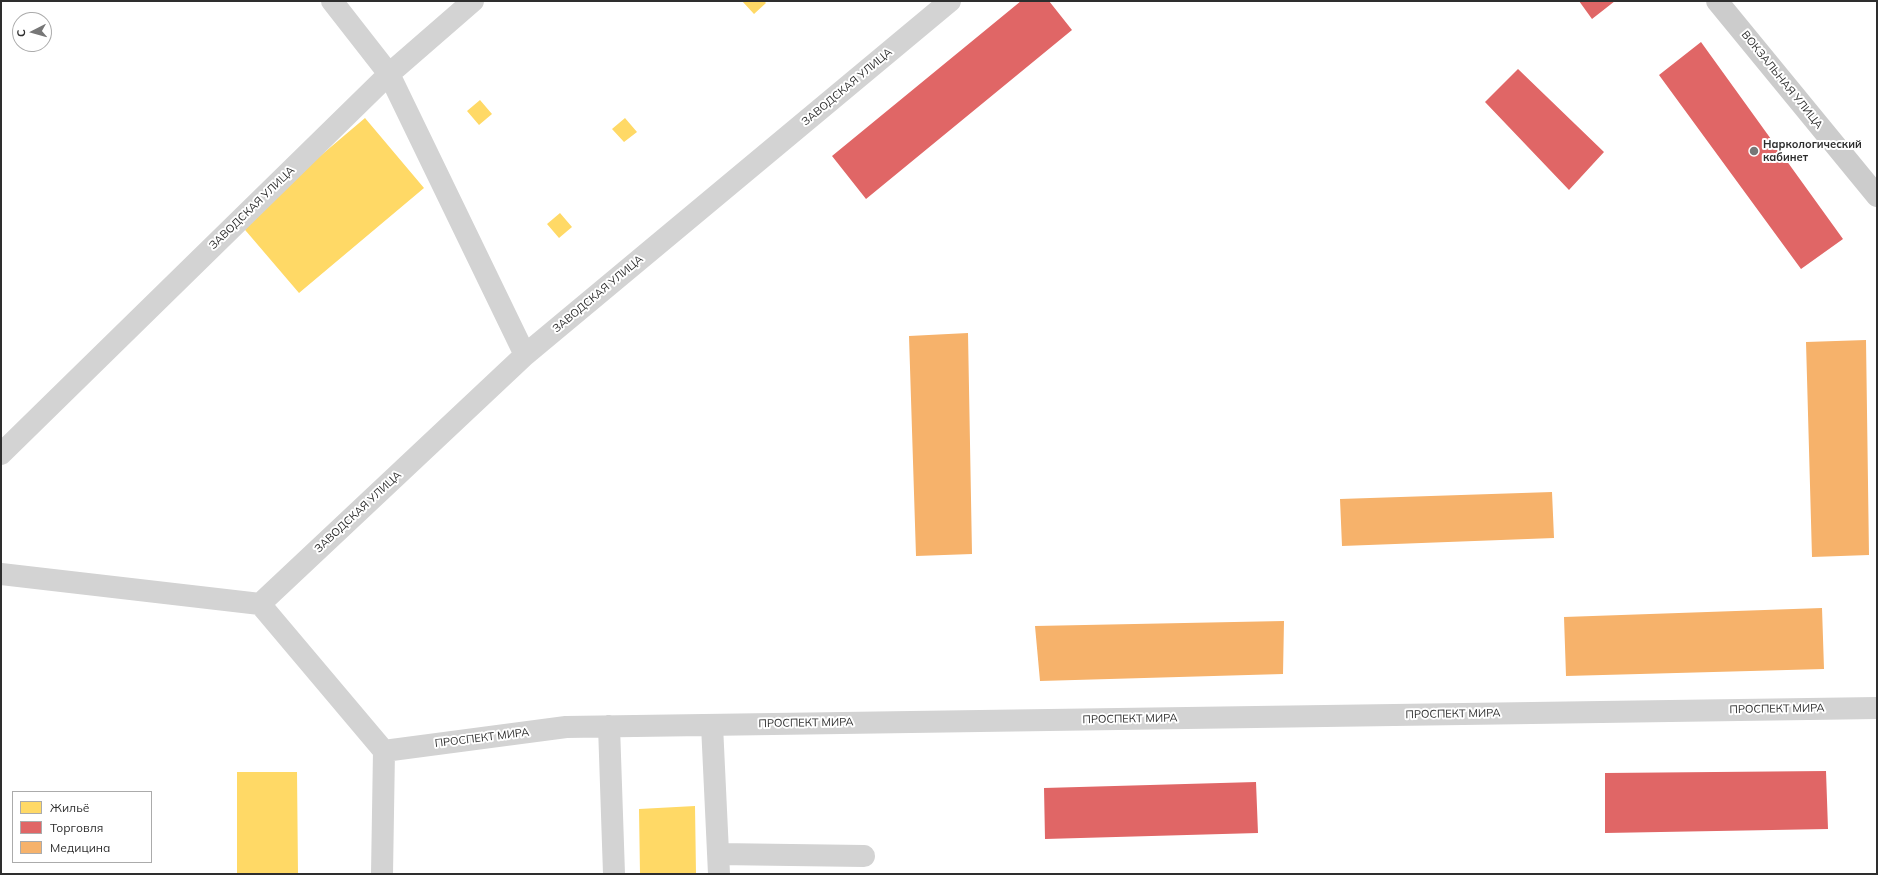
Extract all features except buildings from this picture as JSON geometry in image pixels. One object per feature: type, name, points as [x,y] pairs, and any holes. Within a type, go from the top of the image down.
[{"type":"street","points":[[332,1],[389,74],[525,355]]},
{"type":"street","name":"ЗАВОДСКАЯ УЛИЦА","points":[[1,454],[389,74],[473,1]]},
{"type":"street","name":"ЗАВОДСКАЯ УЛИЦА","points":[[260,604],[525,355],[950,1]]},
{"type":"street","name":"ВОКЗАЛЬНАЯ УЛИЦА","points":[[1717,1],[1877,196]]},
{"type":"street","points":[[1,574],[260,604],[384,751],[382,874]]},
{"type":"street","name":"ПРОСПЕКТ МИРА","points":[[384,751],[566,727],[1877,708]]},
{"type":"street","points":[[712,725],[718,864],[864,856]]},
{"type":"street","points":[[609,726],[614,874]]},
{"type":"place","name":"Наркологический кабинет","points":[[1754,151]]}]
